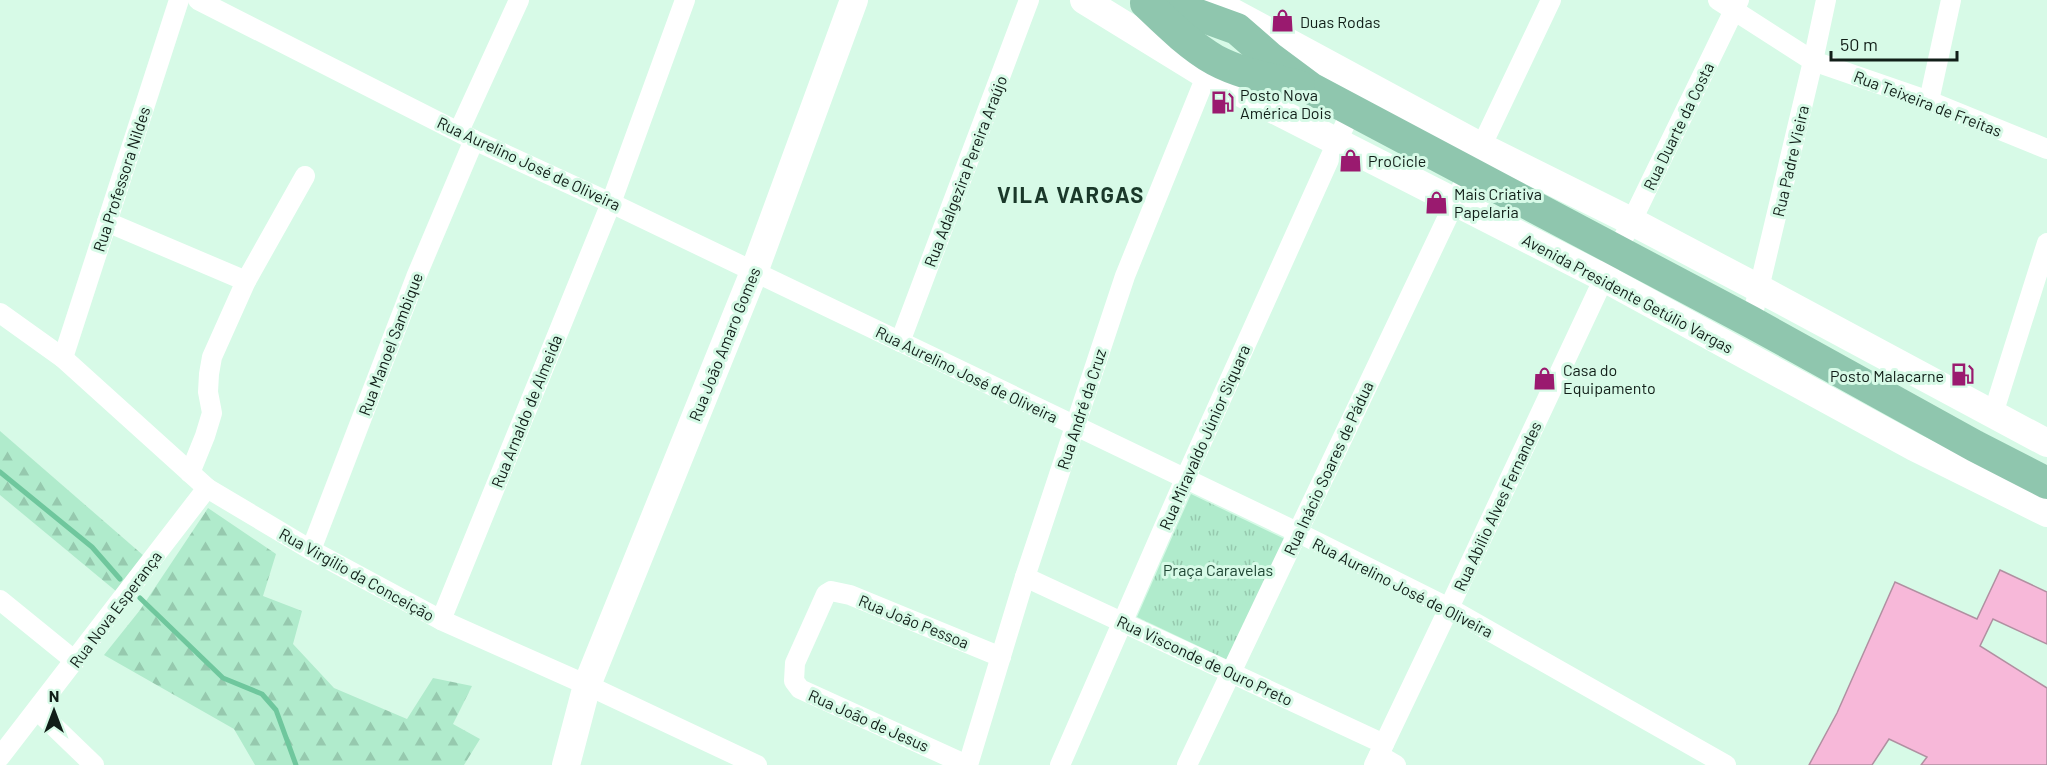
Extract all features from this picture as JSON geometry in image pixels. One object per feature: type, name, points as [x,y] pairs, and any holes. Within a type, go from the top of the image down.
[{"type":"main road","name":"Avenida Presidente Getúlio Vargas","points":[[1144,0],[1211,62],[1312,89]]},
{"type":"main road","name":"Avenida Presidente Getúlio Vargas","points":[[1157,0],[1230,16],[1269,57],[1312,89],[1351,111],[1476,160],[1610,265],[1751,322],[2047,483]]},
{"type":"main road","points":[[1230,16],[1245,54],[1211,62],[1197,26],[1230,16]]},
{"type":"street","name":"Rua Professora Nildes","points":[[63,358],[179,0]]},
{"type":"street","name":"Rua Aurelino José de Oliveira","points":[[198,0],[467,135],[1297,532],[1449,608],[1726,765]]},
{"type":"street","name":"Rua Manoel Sambique","points":[[311,550],[416,278],[467,135],[519,0]]},
{"type":"street","name":"Rua Arnaldo de Almeida","points":[[441,620],[611,203],[685,0]]},
{"type":"street","name":"Rua João Amaro Gomes","points":[[566,765],[587,685],[754,272],[854,0]]},
{"type":"street","name":"Rua Adalgezira Pereira Araújo","points":[[900,342],[1029,0]]},
{"type":"street","name":"Avenida Presidente Getúlio Vargas","points":[[1084,0],[1211,62],[1337,140],[1455,202],[1610,265],[1924,452],[2047,513]]},
{"type":"street","name":"Rua Inácio Soares de Pádua","points":[[1187,765],[1551,0]]},
{"type":"street","name":"Rua Teixeira de Freitas","points":[[1718,0],[1737,5],[1813,61],[1929,101],[2047,149]]},
{"type":"street","name":"Rua Padre Vieira","points":[[1751,322],[1761,289],[1826,0]]},
{"type":"street","points":[[1929,101],[1951,0]]},
{"type":"street","name":"Rua Duarte da Costa","points":[[1610,265],[1737,5]]},
{"type":"street","name":"Avenida Presidente Getúlio Vargas","points":[[1230,16],[1476,160],[1631,221],[2047,443]]},
{"type":"street","name":"Rua André da Cruz","points":[[967,765],[1025,577],[1125,276],[1211,62]]},
{"type":"street","name":"Rua Miravaldo Júnior Siquara","points":[[1060,765],[1185,479],[1351,111]]},
{"type":"street","points":[[190,473],[212,413],[208,383],[212,357],[246,281],[305,176]]},
{"type":"street","points":[[107,222],[246,281]]},
{"type":"street","points":[[1994,414],[2047,243]]},
{"type":"street","name":"Rua Abilio Alves Fernandes","points":[[1379,754],[1610,265]]},
{"type":"street","name":"Rua Virgilio da Conceição","points":[[0,313],[63,358],[207,488],[311,550],[441,620],[587,685],[757,765]]},
{"type":"street","points":[[1924,452],[1938,424]]},
{"type":"street","name":"Rua Nova Esperança","points":[[0,757],[207,488]]},
{"type":"street","name":"Rua Visconde de Ouro Preto","points":[[1025,577],[1232,672],[1396,765]]},
{"type":"street","name":"Rua João Pessoa","points":[[826,594],[831,591],[844,592],[1001,657]]},
{"type":"street","name":"Rua João de Jesus","points":[[826,594],[795,663],[794,681],[800,689],[967,765]]},
{"type":"street","points":[[0,600],[75,661]]},
{"type":"street","points":[[37,711],[94,765]]},
{"type":"green space","points":[[0,431],[144,556],[117,592],[0,495]]},
{"type":"green space","name":"Praça Caravelas","points":[[1191,494],[1291,542],[1234,663],[1137,617]]},
{"type":"green space","points":[[208,508],[276,554],[263,596],[302,611],[293,644],[334,688],[407,719],[433,678],[472,686],[453,724],[480,739],[464,765],[255,765],[234,729],[104,655],[140,610]]},
{"type":"building","points":[[2000,570],[2047,592],[2047,644],[1993,619],[1980,646],[2047,688],[2047,765],[1921,765],[1927,757],[1889,739],[1872,765],[1809,765],[1837,713],[1895,582],[1977,619]]},
{"type":"waterway","points":[[0,472],[92,547],[120,579]]},
{"type":"waterway","points":[[140,598],[223,678],[262,694],[276,710],[296,765]]},
{"type":"place","name":"Duas Rodas","points":[[1282,21]]},
{"type":"place","name":"Posto Nova América Dois","points":[[1222,103]]},
{"type":"place","name":"ProCicle","points":[[1350,160]]},
{"type":"place","name":"Mais Criativa Papelaria","points":[[1436,202]]},
{"type":"place","name":"Posto Malacarne","points":[[1962,375]]},
{"type":"place","name":"Casa do Equipamento","points":[[1545,378]]},
{"type":"district","name":"VILA VARGAS","points":[[1071,194]]}]
